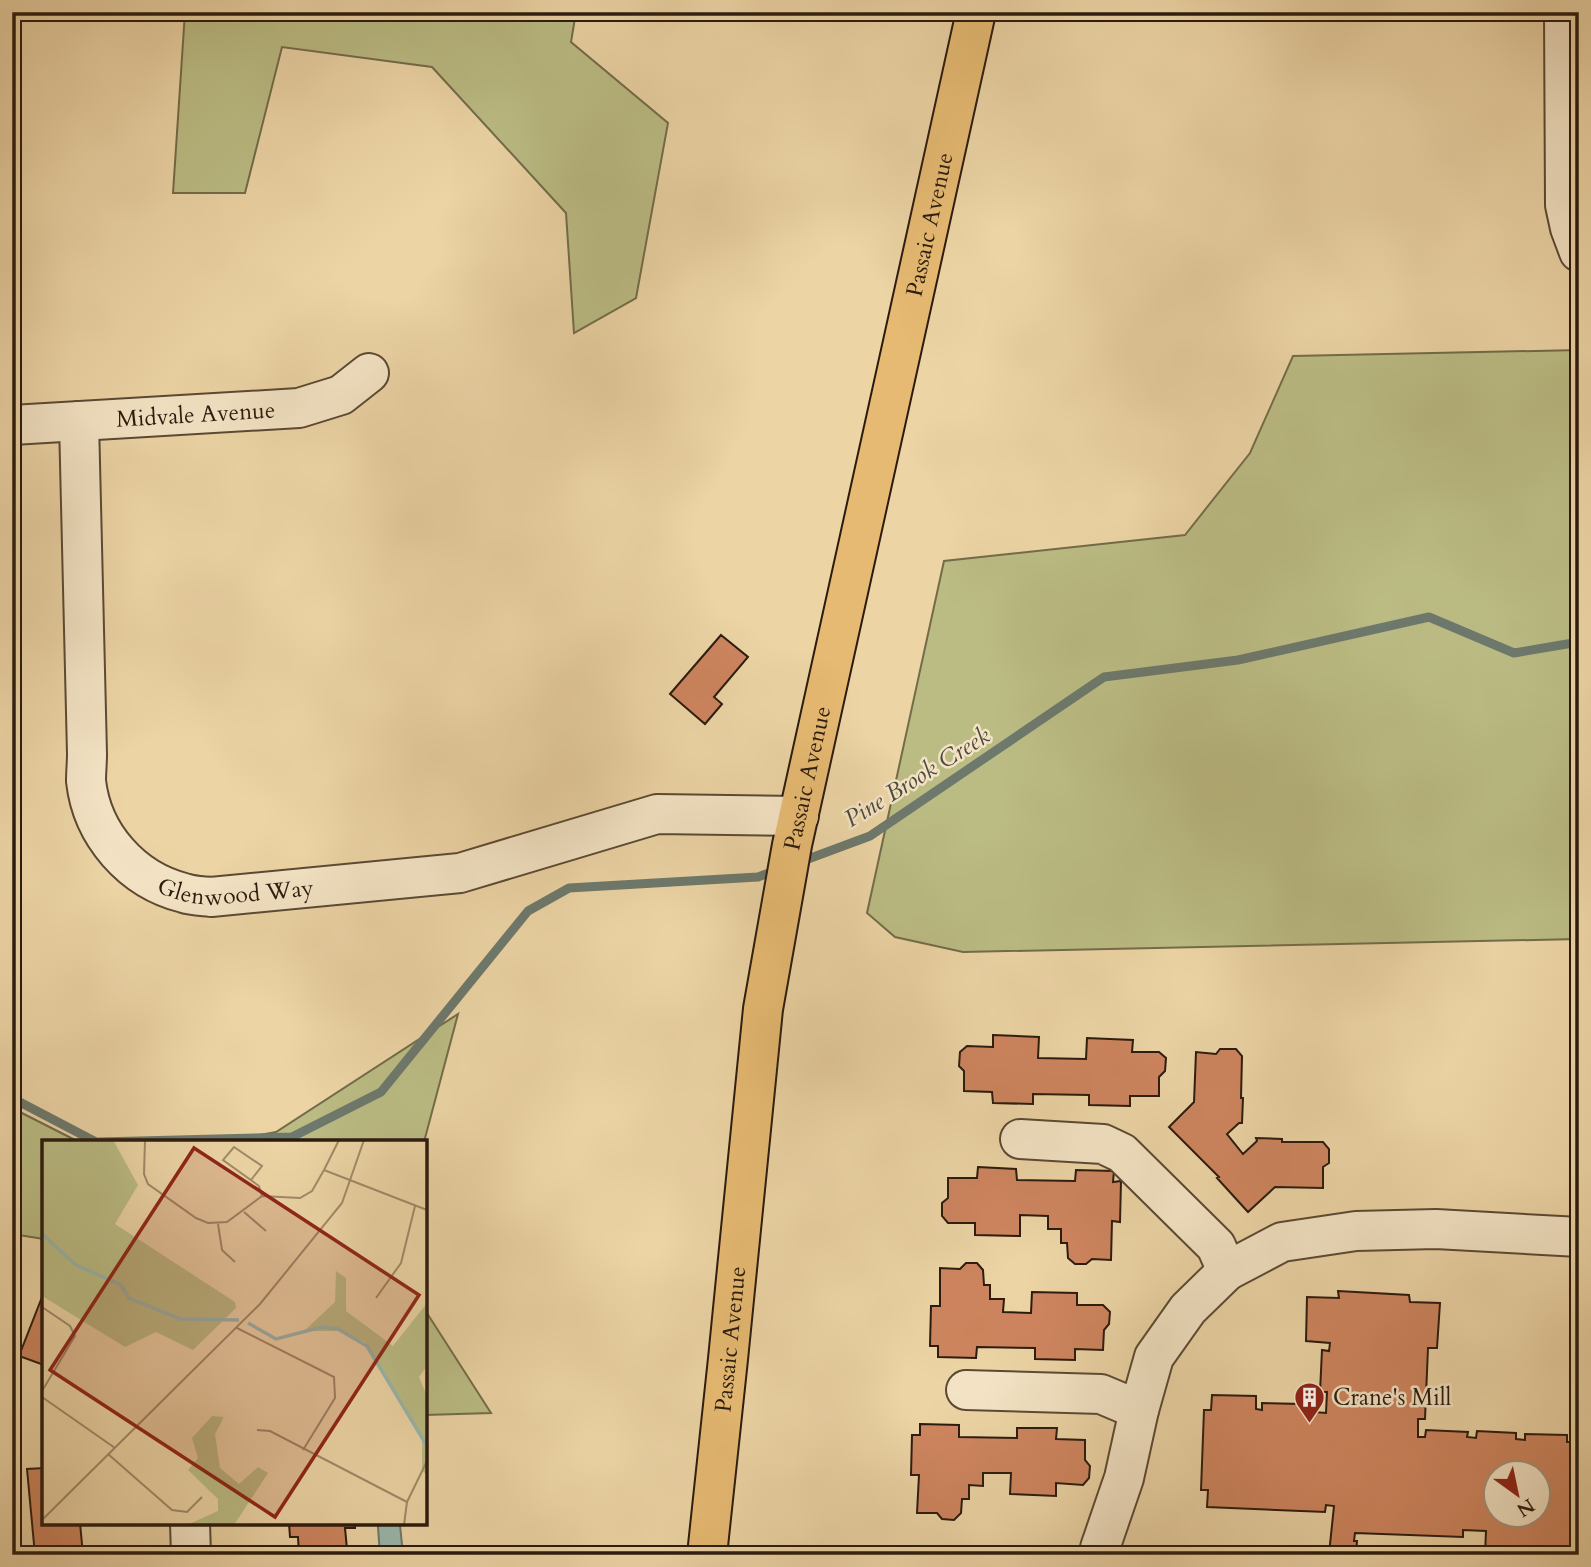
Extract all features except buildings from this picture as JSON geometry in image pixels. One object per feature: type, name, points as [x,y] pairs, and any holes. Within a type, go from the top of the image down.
[{"type":"main road","name":"Passaic Avenue","points":[[707,1555],[763,1009],[796,830],[976,12]]},
{"type":"street","points":[[1564,12],[1565,205],[1579,252]]},
{"type":"street","name":"Midvale Avenue","points":[[12,425],[299,408],[341,395],[369,373]]},
{"type":"street","name":"Glenwood Way","points":[[79,421],[86,780],[91,806],[102,831],[117,853],[137,871],[159,885],[185,894],[221,897],[460,873],[657,814],[796,830]]},
{"type":"street","points":[[1020,1139],[1103,1144],[1122,1153],[1216,1246],[1227,1271]]},
{"type":"street","points":[[1098,1552],[1124,1478],[1154,1357],[1188,1309],[1227,1271],[1282,1242],[1356,1231],[1436,1229],[1579,1237]]},
{"type":"street","points":[[966,1390],[1101,1394],[1139,1410]]},
{"type":"street","points":[[190,1525],[191,1555]]},
{"type":"green space","points":[[185,12],[576,12],[571,42],[668,123],[636,298],[574,333],[566,213],[432,67],[282,47],[245,193],[173,193]]},
{"type":"green space","points":[[1579,350],[1579,939],[963,952],[895,937],[867,913],[944,561],[1185,535],[1250,453],[1293,356]]},
{"type":"green space","points":[[458,1014],[425,1140],[233,1140],[276,1132]]},
{"type":"green space","points":[[12,1108],[75,1140],[42,1140],[42,1239],[12,1234]]},
{"type":"green space","points":[[427,1313],[491,1413],[427,1415]]},
{"type":"shaded area","points":[[400,1525],[403,1555],[380,1555],[378,1527]]},
{"type":"waterway","name":"Pine Brook Creek","points":[[800,862],[870,836],[1104,677],[1238,660],[1429,617],[1514,653],[1579,642]]},
{"type":"waterway","name":"Pine Brook Creek","points":[[176,1140],[292,1137],[381,1092],[528,911],[569,888],[758,877],[777,870]]},
{"type":"waterway","name":"Pine Brook Creek","points":[[12,1098],[92,1140]]},
{"type":"place","name":"Crane's Mill","points":[[1310,1424]]}]
